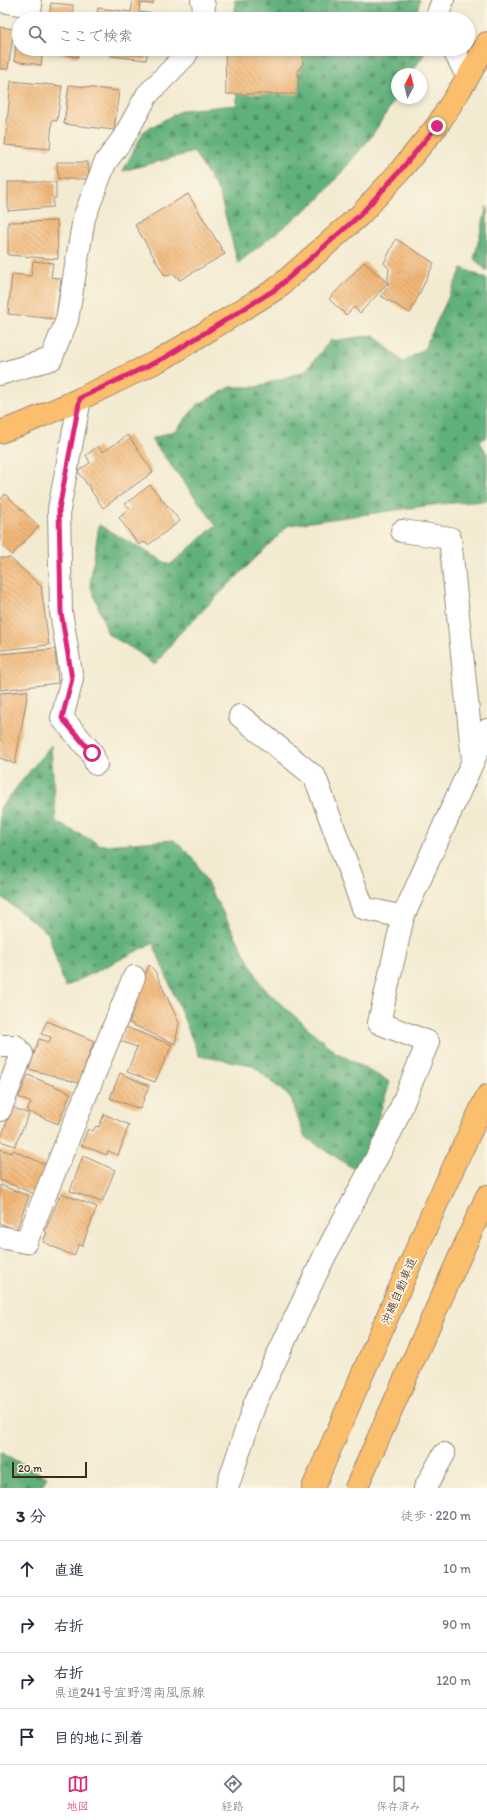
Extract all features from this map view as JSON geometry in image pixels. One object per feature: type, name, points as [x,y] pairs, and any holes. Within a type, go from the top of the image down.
[{"type":"main road","points":[[0,432],[25,423],[164,358],[276,289],[360,215],[399,172],[437,126],[468,77],[487,43]]},
{"type":"main road","name":"沖縄自動車道","points":[[314,1488],[435,1207],[487,1096]]},
{"type":"main road","points":[[356,1488],[487,1196]]},
{"type":"street","points":[[202,0],[204,6],[203,12]]},
{"type":"street","points":[[439,12],[443,0]]},
{"type":"street","points":[[0,1],[31,6]]},
{"type":"street","points":[[0,374],[51,358],[67,320],[84,218],[105,163],[124,137],[147,95],[185,56]]},
{"type":"street","points":[[457,56],[468,77]]},
{"type":"street","points":[[80,398],[59,509],[61,612],[72,679],[62,718],[92,753],[96,764]]},
{"type":"street","points":[[402,531],[450,538],[473,761]]},
{"type":"street","points":[[240,716],[315,777],[363,908],[403,917]]},
{"type":"street","points":[[227,1488],[255,1403],[324,1257],[393,1127],[428,1042],[379,1023],[403,917],[487,730]]},
{"type":"street","points":[[0,1237],[26,1242],[134,977]]},
{"type":"street","points":[[0,1046],[15,1046],[22,1054],[0,1110]]},
{"type":"street","points":[[425,1488],[444,1454]]},
{"type":"green space","points":[[235,0],[420,0],[417,12],[235,12]]},
{"type":"green space","points":[[236,56],[423,56],[415,68],[391,68],[392,104],[371,137],[319,199],[238,263],[219,192],[194,152],[123,171],[144,131],[182,110],[237,105]]},
{"type":"green space","points":[[487,206],[487,271],[474,259]]},
{"type":"green space","points":[[462,268],[487,279],[487,436],[480,442],[487,454],[487,501],[439,504],[289,525],[177,636],[155,665],[138,652],[108,634],[90,584],[99,525],[170,565],[216,525],[151,439],[176,430],[197,405],[231,387],[256,387],[305,371],[330,341],[374,335],[403,362],[424,349]]},
{"type":"green space","points":[[51,745],[56,822],[101,845],[174,840],[195,860],[263,988],[334,1051],[390,1082],[360,1173],[304,1136],[291,1098],[252,1065],[199,1056],[153,943],[65,987],[48,933],[0,896],[0,808]]},
{"type":"green space","points":[[0,1452],[47,1477],[41,1488],[0,1488]]},
{"type":"building","points":[[133,0],[154,0],[153,4],[140,3],[139,12],[131,12]]},
{"type":"building","points":[[51,3],[73,5],[73,12],[50,12]]},
{"type":"building","points":[[98,8],[131,12],[97,12]]},
{"type":"building","points":[[0,27],[12,29],[12,42],[8,69],[0,69]]},
{"type":"building","points":[[15,56],[42,56],[41,65],[14,61]]},
{"type":"building","points":[[110,56],[147,56],[146,60]]},
{"type":"building","points":[[225,56],[303,56],[303,64],[298,71],[299,94],[226,94]]},
{"type":"building","points":[[11,81],[62,86],[57,121],[52,120],[50,149],[5,145]]},
{"type":"building","points":[[69,85],[119,91],[114,130],[64,124]]},
{"type":"building","points":[[57,162],[88,162],[89,179],[58,179]]},
{"type":"building","points":[[8,182],[56,182],[56,198],[53,199],[53,207],[8,211]]},
{"type":"building","points":[[188,194],[225,254],[180,280],[174,274],[165,276],[135,225]]},
{"type":"building","points":[[57,221],[58,259],[8,255],[8,222]]},
{"type":"building","points":[[396,239],[434,263],[410,313],[381,296],[389,286],[389,269],[384,263]]},
{"type":"building","points":[[33,261],[53,263],[51,277],[61,279],[56,319],[8,314],[12,274],[31,276]]},
{"type":"building","points":[[364,262],[388,283],[360,313],[354,307],[346,315],[329,299]]},
{"type":"building","points":[[128,435],[153,472],[103,508],[78,471],[90,463],[86,455],[98,446],[103,452]]},
{"type":"building","points":[[150,485],[180,521],[148,545],[144,542],[139,545],[119,518],[130,508],[125,504]]},
{"type":"building","points":[[5,494],[39,526],[12,555],[0,544],[0,501]]},
{"type":"building","points":[[0,558],[10,558],[41,586],[49,645],[0,650]]},
{"type":"building","points":[[55,649],[58,683],[0,690],[0,654]]},
{"type":"building","points":[[28,691],[15,764],[0,758],[0,693]]},
{"type":"building","points":[[149,965],[155,971],[179,1023],[175,1044],[129,1023]]},
{"type":"building","points":[[47,1021],[94,1041],[79,1083],[29,1069],[39,1039],[49,1042],[51,1037],[41,1034]]},
{"type":"building","points":[[126,1027],[172,1045],[155,1082],[127,1072],[137,1047],[120,1041]]},
{"type":"building","points":[[120,1073],[149,1086],[140,1109],[110,1098]]},
{"type":"building","points":[[28,1075],[71,1093],[58,1124],[27,1111],[31,1103],[19,1097]]},
{"type":"building","points":[[12,1107],[29,1114],[15,1146],[0,1141]]},
{"type":"building","points":[[104,1114],[129,1125],[118,1155],[108,1151],[107,1155],[81,1145],[88,1129],[93,1131],[96,1126],[99,1127]]},
{"type":"building","points":[[0,1149],[12,1153],[13,1150],[46,1165],[35,1194],[0,1180]]},
{"type":"building","points":[[83,1156],[115,1170],[102,1202],[70,1191]]},
{"type":"building","points":[[0,1185],[29,1196],[16,1230],[0,1223]]},
{"type":"building","points":[[61,1193],[97,1207],[82,1246],[79,1244],[74,1256],[43,1242],[47,1232],[45,1231]]},
{"type":"route","points":[[92,753],[62,718],[72,679],[61,612],[59,509],[80,398],[164,358],[276,289],[360,215],[399,172],[437,126]]}]
